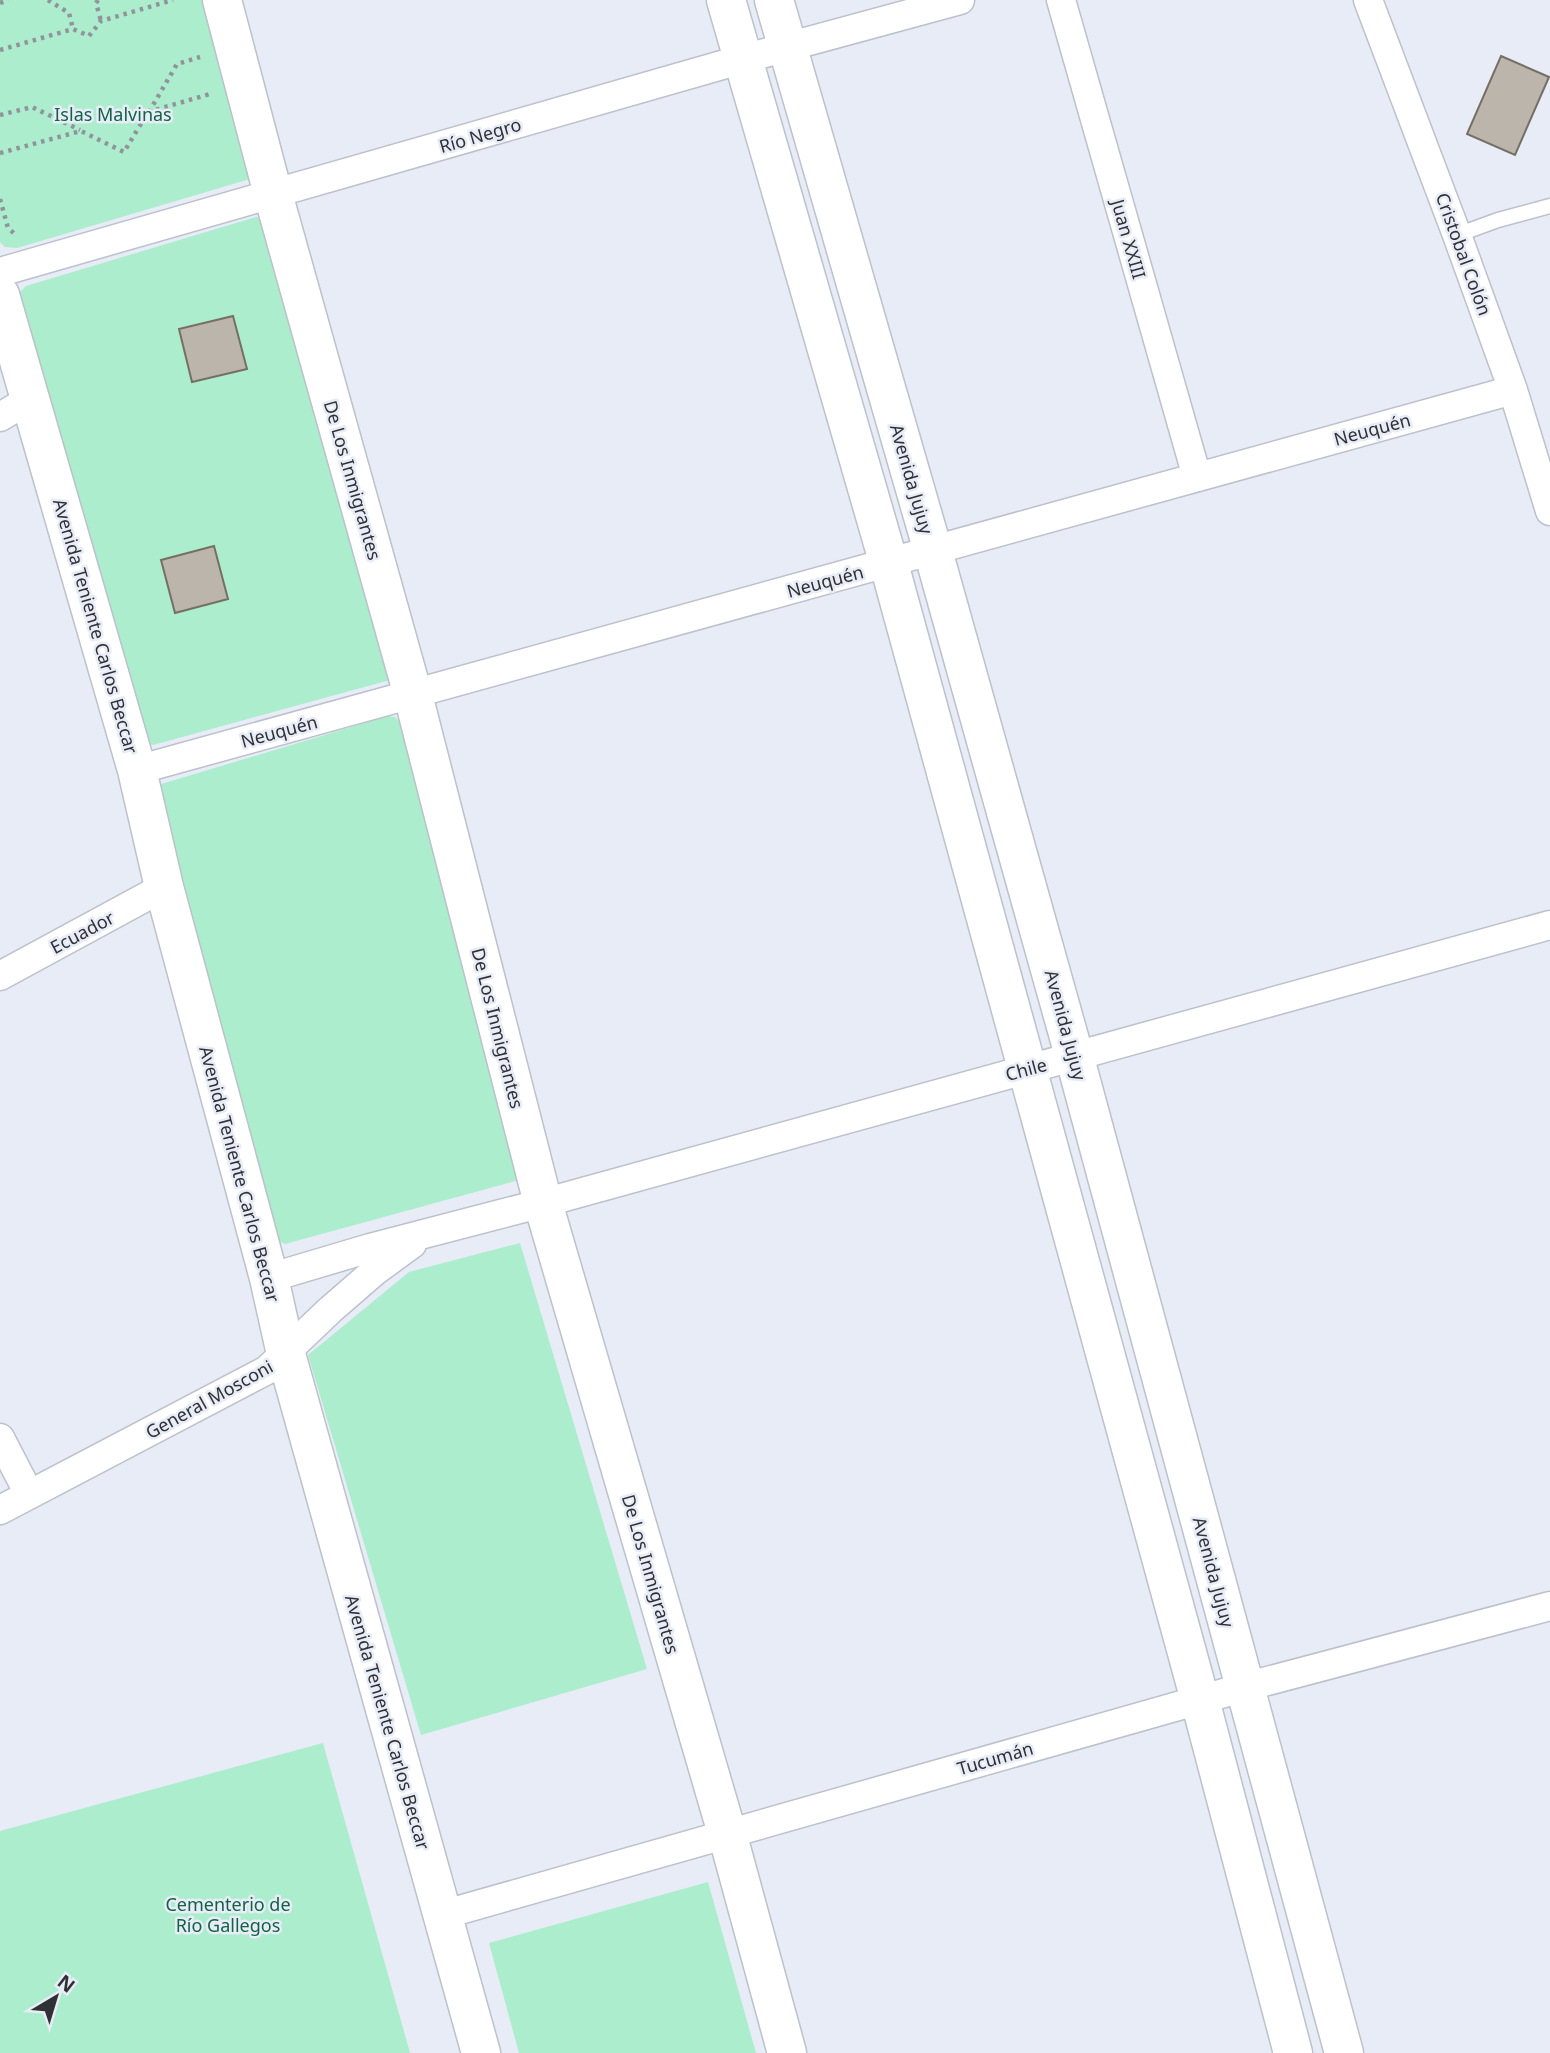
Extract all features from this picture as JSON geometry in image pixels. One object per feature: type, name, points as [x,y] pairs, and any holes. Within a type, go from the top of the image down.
[{"type":"street","name":"De Los Inmigrantes","points":[[222,0],[273,194],[413,695],[542,1203],[727,1833],[787,2053]]},
{"type":"street","points":[[726,0],[889,564],[1200,1700],[1293,2053]]},
{"type":"street","name":"Avenida Jujuy","points":[[774,0],[933,551],[1074,1055],[1344,2053]]},
{"type":"street","name":"Río Negro","points":[[0,272],[743,59],[960,0]]},
{"type":"street","name":"Juan XXIII","points":[[1061,0],[1197,477]]},
{"type":"street","name":"Cristobal Colón","points":[[1368,0],[1513,390],[1550,511]]},
{"type":"street","name":"Avenida Teniente Carlos Beccar","points":[[0,295],[15,408],[137,770],[164,887],[269,1278],[286,1354],[481,2053]]},
{"type":"street","name":"Neuquén","points":[[137,770],[1513,390]]},
{"type":"street","name":"Ecuador","points":[[0,976],[164,887]]},
{"type":"street","name":"Chile","points":[[542,1203],[1550,925]]},
{"type":"street","name":"General Mosconi","points":[[269,1278],[542,1203]]},
{"type":"street","name":"General Mosconi","points":[[0,1510],[250,1381],[286,1354],[374,1271],[430,1233]]},
{"type":"street","points":[[0,1437],[29,1494]]},
{"type":"street","name":"Tucumán","points":[[442,1915],[1245,1687],[1550,1606]]},
{"type":"lane","points":[[1457,235],[1497,220],[1550,206]]},
{"type":"path","points":[[0,3],[8,0]]},
{"type":"path","points":[[48,0],[69,12],[73,29]]},
{"type":"path","points":[[98,0],[96,3],[101,21]]},
{"type":"path","points":[[0,50],[73,29],[89,36],[101,21],[173,0]]},
{"type":"path","points":[[0,115],[32,107],[124,152],[177,64],[211,54]]},
{"type":"path","points":[[148,112],[221,91],[246,89]]},
{"type":"path","points":[[0,153],[81,131]]},
{"type":"path","points":[[0,199],[8,228],[18,236]]},
{"type":"green space","name":"Islas Malvinas","points":[[0,0],[209,0],[250,179],[17,248],[5,247],[0,242]]},
{"type":"green space","points":[[256,217],[263,218],[390,680],[153,745],[146,738],[20,292],[26,286]]},
{"type":"green space","points":[[388,716],[395,717],[400,722],[525,1171],[523,1179],[285,1244],[279,1241],[152,793],[158,785]]},
{"type":"green space","points":[[520,1243],[647,1669],[421,1735],[308,1355],[409,1272]]},
{"type":"green space","name":"Cementerio de Río Gallegos","points":[[323,1743],[410,2053],[0,2053],[0,1831]]},
{"type":"green space","points":[[708,1882],[756,2053],[519,2053],[489,1943]]},
{"type":"building","points":[[1501,56],[1549,77],[1515,155],[1467,134]]},
{"type":"building","points":[[233,316],[247,369],[192,382],[179,329]]},
{"type":"building","points":[[214,546],[228,599],[175,613],[161,560]]}]
